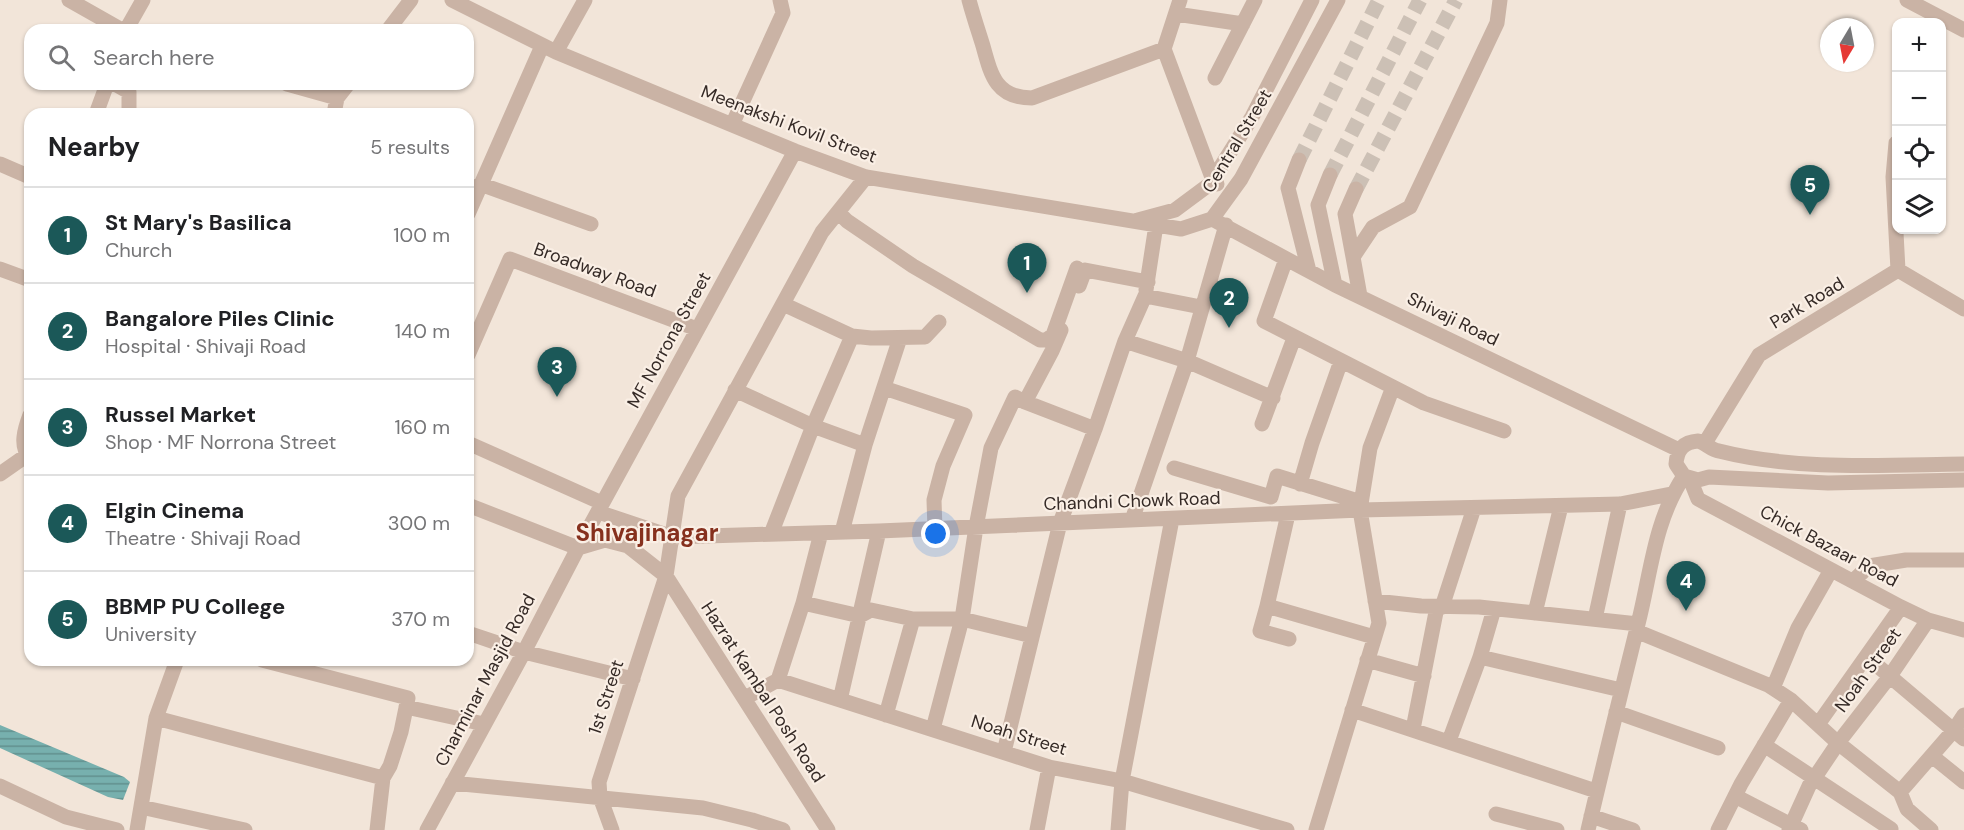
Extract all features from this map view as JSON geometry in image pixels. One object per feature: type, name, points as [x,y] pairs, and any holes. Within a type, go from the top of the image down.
[{"type":"street","points":[[69,0],[113,24]]},
{"type":"street","points":[[128,24],[143,0]]},
{"type":"street","points":[[393,24],[411,0]]},
{"type":"street","name":"Meenakshi Kovil Street","points":[[452,0],[549,49],[795,151],[866,177],[1132,222]]},
{"type":"street","points":[[474,199],[549,49],[585,0]]},
{"type":"street","points":[[732,125],[783,13],[780,0]]},
{"type":"street","points":[[969,0],[992,78],[1002,89],[1015,97],[1032,99],[1164,49]]},
{"type":"street","points":[[1215,78],[1255,0]]},
{"type":"street","name":"Central Street","points":[[1132,222],[1175,210],[1213,180],[1252,117],[1312,0]]},
{"type":"street","name":"Central Street","points":[[1132,222],[1181,229],[1219,222],[1229,194],[1240,179],[1338,0]]},
{"type":"street","points":[[1353,257],[1372,227],[1410,207],[1497,23],[1500,0]]},
{"type":"street","points":[[1907,0],[1964,30]]},
{"type":"street","points":[[1229,194],[1213,180],[1164,49],[1178,7],[1243,24]]},
{"type":"street","points":[[1946,26],[1948,22]]},
{"type":"street","points":[[98,108],[105,90]]},
{"type":"street","points":[[126,90],[129,92],[129,108]]},
{"type":"street","points":[[308,90],[337,98]]},
{"type":"street","points":[[335,108],[337,98],[343,90]]},
{"type":"street","name":"MF Norrona Street","points":[[578,548],[795,151]]},
{"type":"street","points":[[1299,160],[1288,188],[1309,271]]},
{"type":"street","points":[[0,164],[24,174]]},
{"type":"street","points":[[1330,175],[1318,205],[1335,285]]},
{"type":"street","points":[[666,576],[678,496],[822,232],[866,177]]},
{"type":"street","points":[[1893,180],[1898,270],[1964,309]]},
{"type":"street","points":[[480,184],[591,224]]},
{"type":"street","points":[[1356,189],[1345,214],[1360,296]]},
{"type":"street","points":[[838,213],[913,266],[1040,340],[1046,340],[1053,334],[1077,268]]},
{"type":"street","points":[[1132,520],[1187,361],[1219,222]]},
{"type":"street","name":"Shivaji Road","points":[[1219,222],[1335,285],[1679,450]]},
{"type":"street","points":[[1004,752],[1060,523],[1125,341],[1147,289],[1155,225]]},
{"type":"street","name":"Broadway Road","points":[[474,341],[510,259],[698,329]]},
{"type":"street","points":[[1286,259],[1264,321],[1424,403],[1504,430]]},
{"type":"street","points":[[0,269],[24,278]]},
{"type":"street","points":[[1025,402],[1052,351],[1085,270],[1201,308]]},
{"type":"street","name":"Park Road","points":[[1710,447],[1759,355],[1898,270]]},
{"type":"street","points":[[783,304],[852,336],[924,337],[939,322]]},
{"type":"street","points":[[771,534],[813,426],[852,336]]},
{"type":"street","points":[[842,532],[865,445],[900,338]]},
{"type":"street","points":[[1262,424],[1294,338]]},
{"type":"street","points":[[1125,341],[1187,361],[1273,398]]},
{"type":"street","points":[[1300,484],[1311,443],[1341,361]]},
{"type":"street","points":[[1316,830],[1379,622],[1361,506],[1370,448],[1393,387]]},
{"type":"street","points":[[884,388],[965,415],[943,466],[934,500],[935,529]]},
{"type":"street","points":[[735,390],[813,426],[865,445]]},
{"type":"street","points":[[933,729],[962,619],[976,526],[992,448],[1014,398],[1095,429]]},
{"type":"street","points":[[1964,464],[1821,465],[1752,458],[1710,447],[1698,441],[1691,442],[1679,450],[1676,464],[1687,477],[1698,480],[1709,477],[1828,483],[1964,480]]},
{"type":"street","points":[[474,446],[600,507]]},
{"type":"street","points":[[1709,477],[1715,462],[1710,447]]},
{"type":"street","points":[[1,471],[24,458]]},
{"type":"street","points":[[1174,468],[1271,497],[1277,476],[1361,506]]},
{"type":"street","points":[[1633,830],[1589,823],[1637,627],[1654,542],[1671,494],[1687,477]]},
{"type":"street","name":"Chick Bazaar Road","points":[[1687,477],[1698,499],[1901,607],[1928,620],[1964,630]]},
{"type":"street","name":"Chandni Chowk Road","points":[[600,507],[673,537],[935,529],[1287,514],[1361,506],[1474,508],[1620,504],[1671,494]]},
{"type":"street","points":[[1595,620],[1620,504]]},
{"type":"street","points":[[1534,613],[1561,506]]},
{"type":"street","points":[[474,507],[578,548]]},
{"type":"street","points":[[1413,729],[1439,607],[1474,508]]},
{"type":"street","points":[[1287,514],[1260,631],[1289,639]]},
{"type":"street","points":[[1118,830],[1122,781],[1172,519]]},
{"type":"street","points":[[840,700],[879,531]]},
{"type":"street","points":[[745,698],[778,680],[803,603],[821,533]]},
{"type":"street","name":"Hazrat Kambal Posh Road","points":[[578,548],[605,540],[628,546],[666,576],[828,830]]},
{"type":"street","name":"Charminar Masjid Road","points":[[427,830],[578,548]]},
{"type":"street","points":[[1853,581],[1869,566],[1906,560],[1964,560]]},
{"type":"street","points":[[1773,688],[1798,628],[1831,570]]},
{"type":"street","name":"1st Street","points":[[612,830],[600,797],[599,782],[666,576]]},
{"type":"street","points":[[1375,601],[1494,609],[1637,627],[1773,688],[1791,700],[1819,723],[1838,743],[1900,792],[1907,809],[1931,830]]},
{"type":"street","points":[[803,603],[860,616],[871,610],[913,619],[962,619],[1032,636]]},
{"type":"street","points":[[1267,606],[1374,638]]},
{"type":"street","points":[[1819,723],[1901,607]]},
{"type":"street","points":[[1449,741],[1480,657],[1494,609]]},
{"type":"street","points":[[886,715],[913,619]]},
{"type":"street","name":"Noah Street","points":[[1794,828],[1809,786],[1928,620]]},
{"type":"street","points":[[474,635],[524,652],[633,680]]},
{"type":"street","points":[[1480,657],[1621,690]]},
{"type":"street","points":[[1867,657],[1959,734]]},
{"type":"street","points":[[1367,660],[1424,676]]},
{"type":"street","points":[[137,830],[156,718],[175,666]]},
{"type":"street","points":[[294,666],[408,698],[390,766],[383,778],[377,830]]},
{"type":"street","name":"Noah Street","points":[[778,680],[1049,767],[1122,781],[1287,830]]},
{"type":"street","points":[[1718,830],[1735,796],[1791,700]]},
{"type":"street","points":[[406,707],[484,724]]},
{"type":"street","points":[[1352,710],[1596,791]]},
{"type":"street","points":[[1616,712],[1718,748]]},
{"type":"street","points":[[1900,792],[1932,756],[1959,734],[1964,715]]},
{"type":"street","points":[[156,718],[383,778]]},
{"type":"street","points":[[1764,745],[1891,830],[1907,809]]},
{"type":"street","points":[[1932,756],[1964,782]]},
{"type":"street","points":[[1037,830],[1049,767]]},
{"type":"street","points":[[452,783],[703,808],[783,830]]},
{"type":"street","points":[[0,786],[64,824],[117,830]]},
{"type":"street","points":[[1735,796],[1794,828]]},
{"type":"street","points":[[141,807],[246,830]]},
{"type":"street","points":[[1496,814],[1557,830]]},
{"type":"water","points":[[0,725],[124,777],[130,782],[123,800],[108,797],[0,748]]},
{"type":"tunnel","points":[[1299,160],[1379,0]]},
{"type":"tunnel","points":[[1330,175],[1420,0]]},
{"type":"tunnel","points":[[1356,189],[1456,0]]},
{"type":"place","name":"BBMP PU College","points":[[1810,215]]},
{"type":"place","name":"St Mary's Basilica","points":[[1027,293]]},
{"type":"place","name":"Bangalore Piles Clinic","points":[[1229,328]]},
{"type":"place","name":"Russel Market","points":[[557,397]]},
{"type":"place","name":"Elgin Cinema","points":[[1686,611]]},
{"type":"district","name":"Shivajinagar","points":[[647,532]]}]
